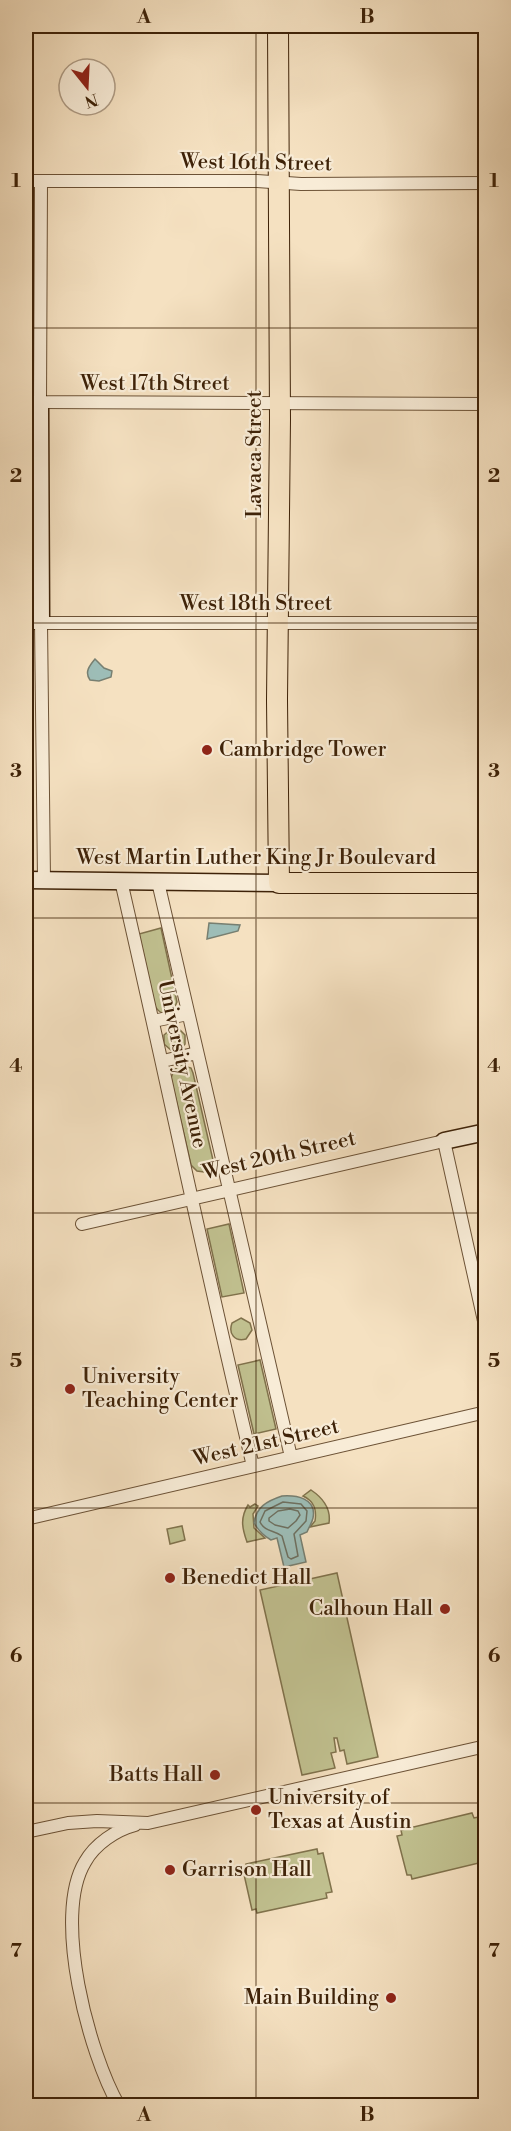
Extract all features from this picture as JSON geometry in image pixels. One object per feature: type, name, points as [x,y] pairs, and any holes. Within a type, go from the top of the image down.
[{"type":"main road","name":"Lavaca Street","points":[[278,26],[280,183],[279,883]]},
{"type":"main road","name":"West Martin Luther King Jr Boulevard","points":[[279,883],[486,883]]},
{"type":"street","name":"West 16th Street","points":[[26,181],[486,183]]},
{"type":"street","points":[[41,181],[40,402],[33,623],[44,880]]},
{"type":"street","name":"West 17th Street","points":[[40,402],[486,404]]},
{"type":"street","name":"West 18th Street","points":[[33,623],[486,623]]},
{"type":"street","name":"West Martin Luther King Jr Boulevard","points":[[26,880],[279,883]]},
{"type":"street","name":"University Avenue","points":[[121,881],[253,1466]]},
{"type":"street","name":"University Avenue","points":[[158,882],[291,1457]]},
{"type":"street","points":[[153,1021],[188,1014]]},
{"type":"street","points":[[163,1061],[197,1053]]},
{"type":"street","name":"West 20th Street","points":[[82,1224],[486,1132]]},
{"type":"street","points":[[444,1142],[486,1329]]},
{"type":"street","name":"West 21st Street","points":[[26,1519],[486,1412]]},
{"type":"street","points":[[119,2106],[104,2073],[84,2015],[74,1946],[72,1912],[78,1879],[84,1863],[93,1851],[113,1834],[129,1827],[486,1746]]},
{"type":"street","points":[[26,1832],[68,1823],[148,1822]]},
{"type":"green space","points":[[161,928],[177,1002],[173,1011],[165,1013],[159,1011],[155,1006],[139,934]]},
{"type":"green space","points":[[172,1028],[179,1029],[185,1035],[185,1044],[180,1050],[172,1051],[164,1044],[164,1035]]},
{"type":"green space","points":[[181,1065],[191,1068],[193,1073],[213,1160],[212,1165],[204,1172],[197,1171],[191,1165],[171,1078],[174,1070]]},
{"type":"green space","points":[[229,1224],[244,1293],[222,1297],[207,1229]]},
{"type":"green space","points":[[241,1318],[250,1323],[252,1330],[246,1339],[242,1340],[233,1336],[231,1331],[232,1323]]},
{"type":"green space","points":[[260,1360],[276,1429],[254,1434],[238,1365]]},
{"type":"green space","points":[[311,1490],[325,1504],[329,1513],[329,1523],[310,1527],[315,1521],[316,1513],[310,1500],[303,1496]]},
{"type":"green space","points":[[255,1504],[258,1506],[253,1514],[254,1528],[265,1538],[247,1542],[243,1528],[244,1514],[248,1505],[250,1507]]},
{"type":"green space","points":[[182,1526],[185,1540],[170,1544],[167,1529]]},
{"type":"green space","points":[[337,1573],[378,1757],[347,1764],[344,1750],[340,1751],[337,1738],[334,1738],[336,1752],[331,1753],[335,1768],[302,1775],[260,1590]]},
{"type":"green space","points":[[472,1813],[474,1818],[479,1817],[485,1847],[483,1862],[412,1879],[411,1875],[407,1875],[397,1836],[402,1835],[401,1830]]},
{"type":"green space","points":[[317,1849],[318,1854],[323,1853],[332,1892],[326,1893],[327,1898],[257,1913],[256,1909],[252,1910],[243,1870],[247,1869],[246,1864]]},
{"type":"water","points":[[95,659],[104,668],[112,671],[111,677],[99,681],[90,680],[88,671]]},
{"type":"water","points":[[209,923],[240,925],[238,931],[207,939]]},
{"type":"water","points":[[282,1496],[304,1499],[312,1506],[313,1511],[313,1520],[307,1532],[300,1535],[306,1562],[284,1567],[277,1538],[271,1540],[254,1523],[263,1505]]},
{"type":"place","name":"Cambridge Tower","points":[[207,750]]},
{"type":"place","name":"University Teaching Center","points":[[70,1389]]},
{"type":"place","name":"Benedict Hall","points":[[170,1578]]},
{"type":"place","name":"Calhoun Hall","points":[[445,1609]]},
{"type":"place","name":"Batts Hall","points":[[215,1775]]},
{"type":"place","name":"University of Texas at Austin","points":[[256,1810]]},
{"type":"place","name":"Garrison Hall","points":[[170,1870]]},
{"type":"place","name":"Main Building","points":[[391,1998]]}]
